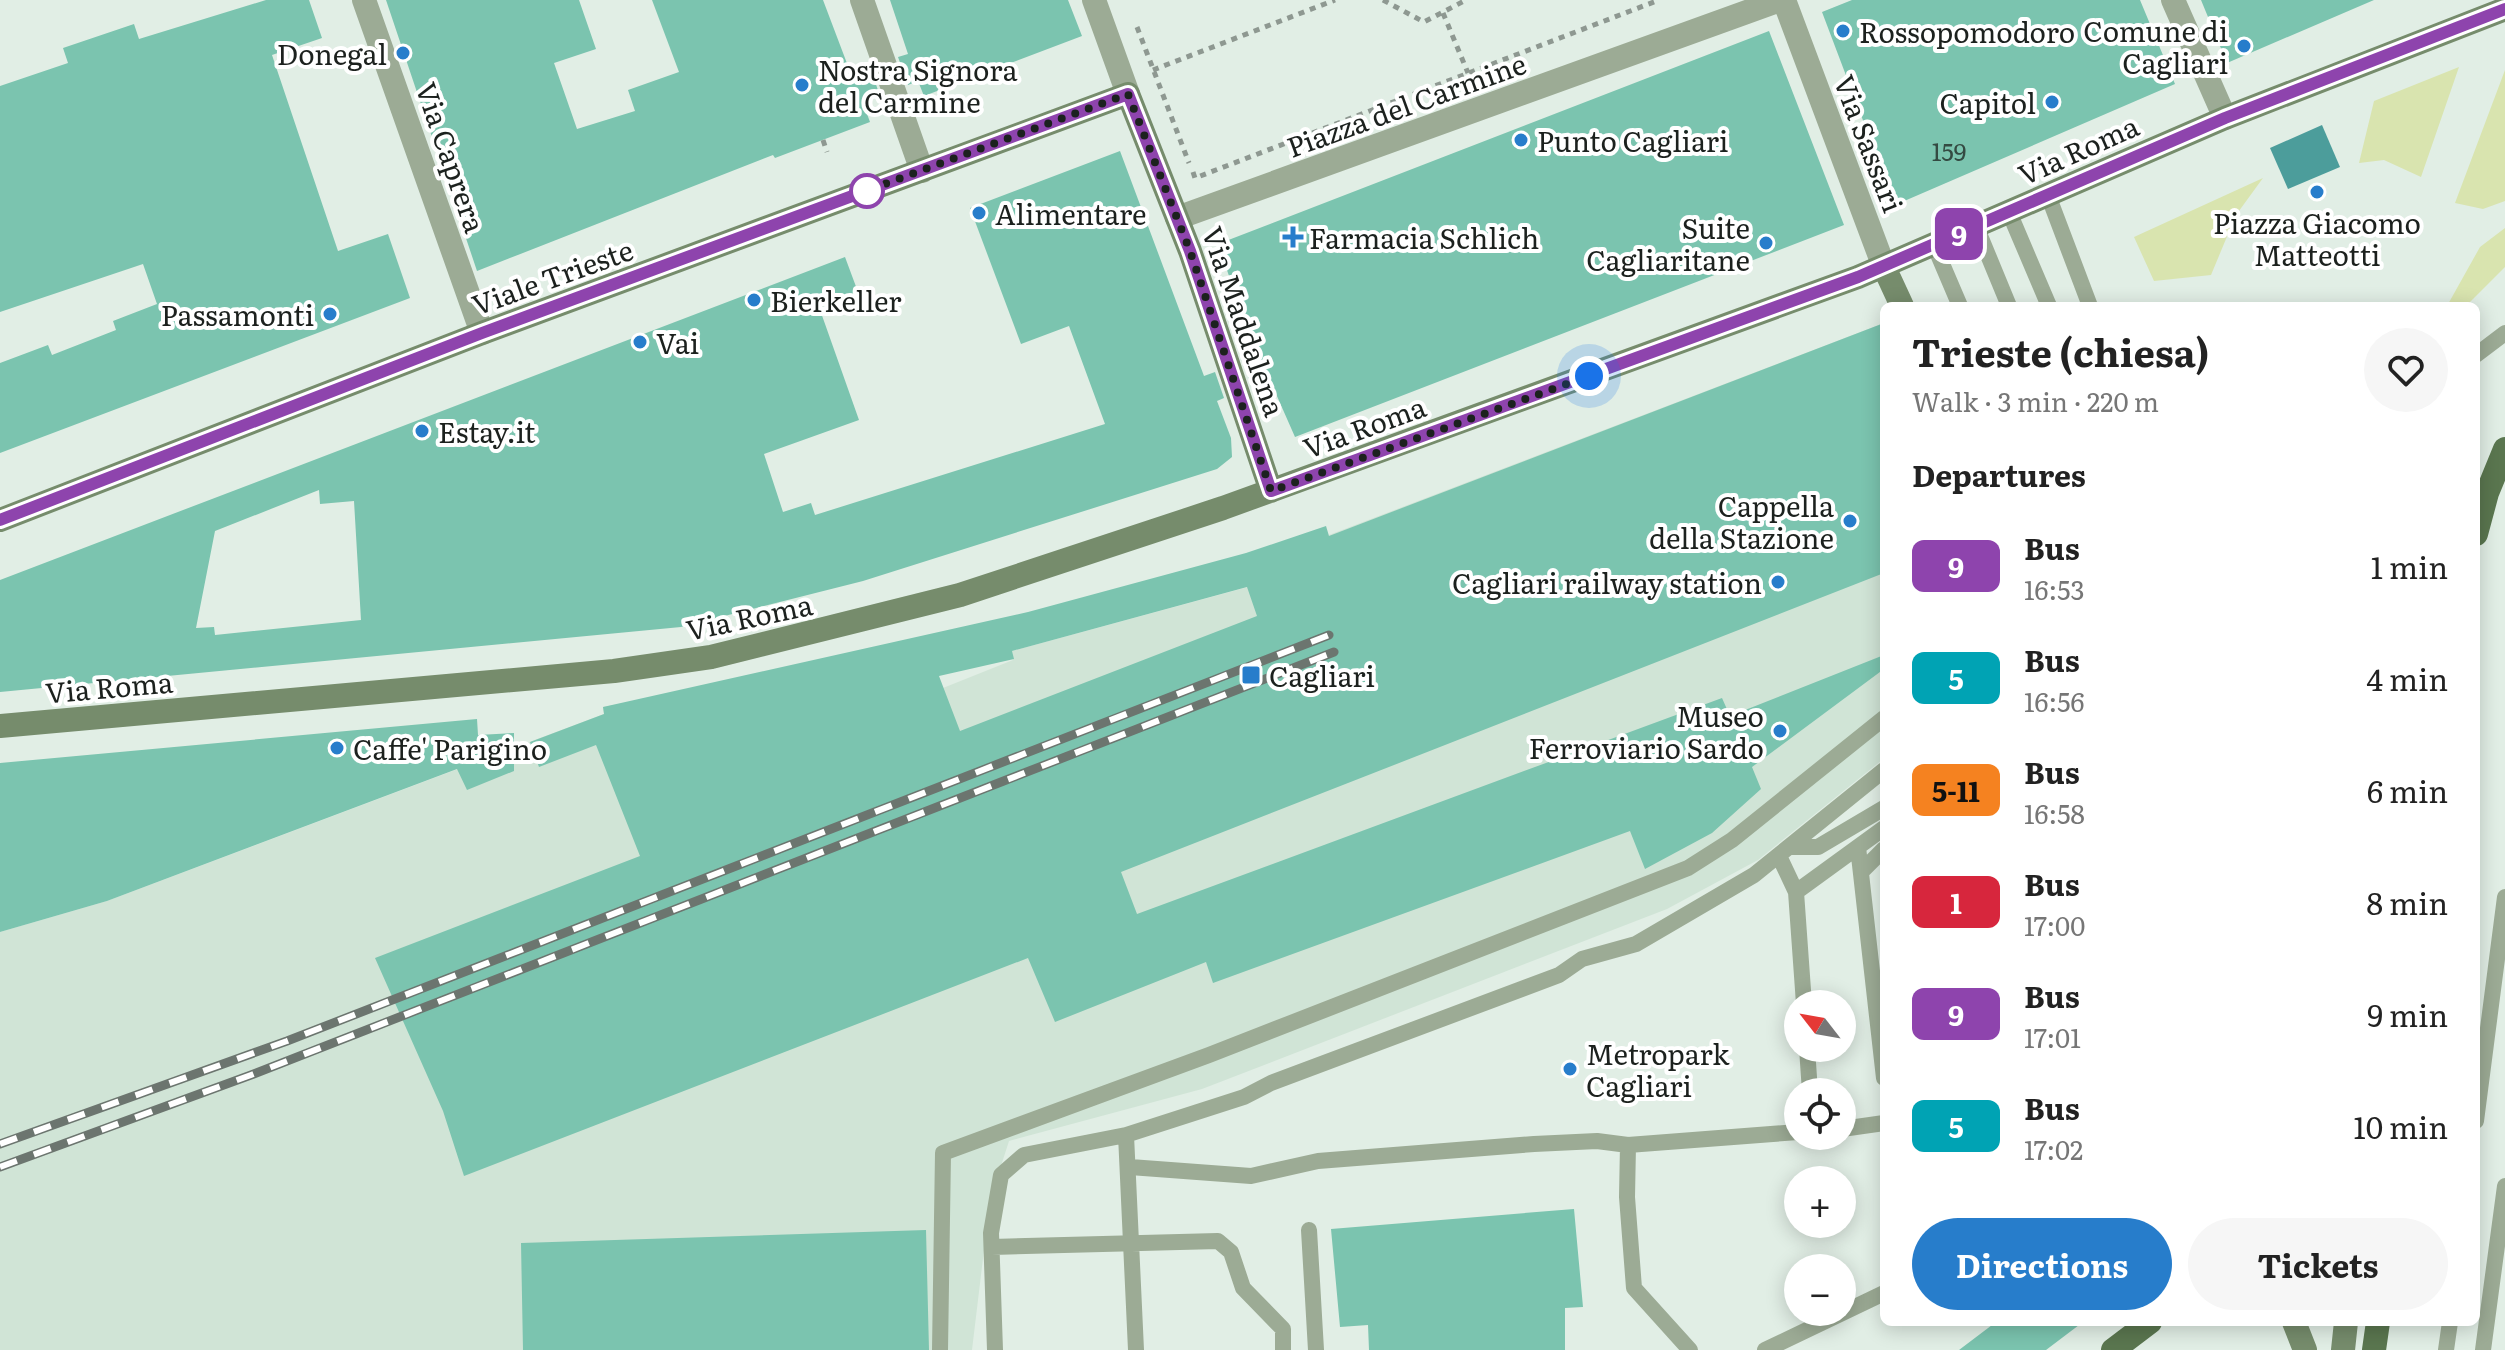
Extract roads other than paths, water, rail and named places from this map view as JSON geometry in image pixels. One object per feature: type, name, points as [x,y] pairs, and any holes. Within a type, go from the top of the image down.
[{"type":"main road","name":"Via Roma","points":[[0,726],[614,671],[711,657],[960,595],[1271,491],[1884,267],[2225,118],[2505,9]]},
{"type":"main road","name":"Viale Trieste","points":[[0,520],[482,333],[1128,94]]},
{"type":"main road","points":[[1128,94],[1177,218]]},
{"type":"main road","name":"Via Maddalena","points":[[1177,218],[1271,491]]},
{"type":"main road","name":"Via Sassari","points":[[1884,267],[1900,302]]},
{"type":"main road","points":[[2480,519],[2505,449]]},
{"type":"main road","points":[[2113,1350],[2145,1326]]},
{"type":"main road","points":[[2296,1326],[2305,1350]]},
{"type":"main road","points":[[2343,1350],[2346,1326]]},
{"type":"main road","points":[[2374,1350],[2377,1326]]},
{"type":"street","name":"Via Caprera","points":[[364,0],[482,333]]},
{"type":"street","points":[[862,0],[922,171]]},
{"type":"street","points":[[1094,0],[1128,94]]},
{"type":"street","name":"Piazza del Carmine","points":[[1177,218],[1782,0]]},
{"type":"street","name":"Via Sassari","points":[[1782,0],[1884,267]]},
{"type":"street","points":[[2173,0],[2225,118]]},
{"type":"lane","points":[[2048,195],[2088,302]]},
{"type":"lane","points":[[2009,212],[2047,302]]},
{"type":"lane","points":[[1976,226],[2007,302]]},
{"type":"lane","points":[[1934,245],[1958,302]]},
{"type":"lane","points":[[2480,344],[2505,332]]},
{"type":"lane","points":[[2480,352],[2505,332]]},
{"type":"lane","points":[[940,1350],[943,1153],[1209,1055],[1688,868],[1732,840],[1880,721]]},
{"type":"lane","points":[[995,1350],[992,1247],[1001,1175],[1024,1155],[1126,1135],[1244,1097],[1271,1083],[1559,975],[1582,959],[1636,944],[1754,875],[1880,773]]},
{"type":"lane","points":[[1784,851],[1818,847],[1880,810]]},
{"type":"lane","points":[[1796,892],[1880,831]]},
{"type":"lane","points":[[1858,847],[1878,967],[1880,1004]]},
{"type":"lane","points":[[1784,851],[1796,892],[1803,990]]},
{"type":"lane","points":[[1861,872],[1880,853]]},
{"type":"lane","points":[[2480,1090],[2505,897]]},
{"type":"lane","points":[[1856,1127],[1880,1124]]},
{"type":"lane","points":[[1130,1167],[1251,1176],[1318,1161],[1597,1141],[1628,1145],[1784,1133]]},
{"type":"lane","points":[[1126,1135],[1130,1167],[1136,1350]]},
{"type":"lane","points":[[1628,1145],[1627,1197],[1634,1288],[1690,1350]]},
{"type":"lane","points":[[2483,1350],[2505,1186]]},
{"type":"lane","points":[[1309,1230],[1316,1350]]},
{"type":"lane","points":[[992,1247],[1218,1241],[1231,1252],[1243,1288],[1283,1329],[1283,1350]]},
{"type":"lane","points":[[1765,1350],[1880,1295]]},
{"type":"lane","points":[[2446,1350],[2449,1326]]},
{"type":"water","points":[[2322,125],[2340,167],[2288,189],[2270,148]]},
{"type":"railway","points":[[0,1144],[287,1041],[1329,635]]},
{"type":"railway","points":[[0,1167],[251,1075],[1334,652]]},
{"type":"place","name":"Rossopomodoro","points":[[1843,31]]},
{"type":"place","name":"Comune di Cagliari","points":[[2244,46]]},
{"type":"place","name":"Donegal","points":[[403,53]]},
{"type":"place","name":"Nostra Signora del Carmine","points":[[802,85]]},
{"type":"place","name":"Capitol","points":[[2052,102]]},
{"type":"place","name":"Punto Cagliari","points":[[1521,140]]},
{"type":"place","name":"Piazza Giacomo Matteotti","points":[[2317,192]]},
{"type":"place","name":"Alimentare","points":[[979,213]]},
{"type":"place","name":"Farmacia Schlich","points":[[1293,237]]},
{"type":"place","name":"Suite Cagliaritane","points":[[1766,243]]},
{"type":"place","name":"Bierkeller","points":[[754,300]]},
{"type":"place","name":"Passamonti","points":[[330,314]]},
{"type":"place","name":"Vai","points":[[640,342]]},
{"type":"place","name":"Estay.it","points":[[422,431]]},
{"type":"place","name":"Cappella della Stazione","points":[[1850,521]]},
{"type":"place","name":"Cagliari railway station","points":[[1778,582]]},
{"type":"place","name":"Cagliari","points":[[1251,675]]},
{"type":"place","name":"Museo Ferroviario Sardo","points":[[1780,731]]},
{"type":"place","name":"Caffe' Parigino","points":[[337,748]]},
{"type":"place","name":"Metropark Cagliari","points":[[1570,1069]]}]
